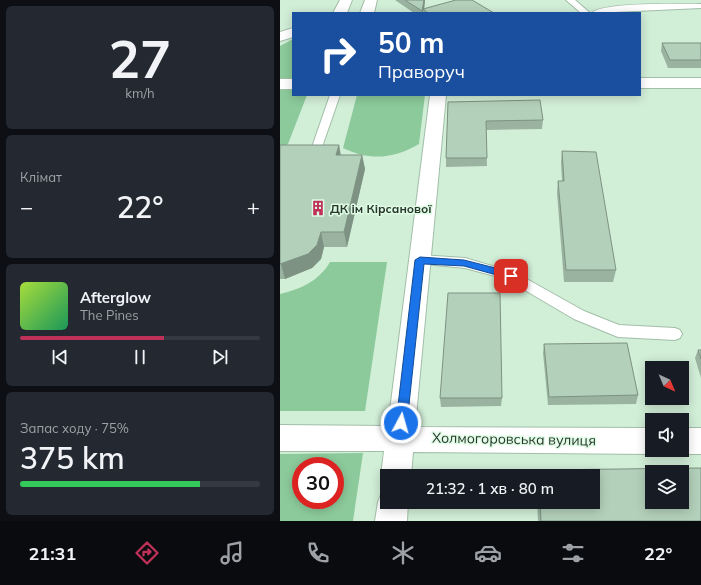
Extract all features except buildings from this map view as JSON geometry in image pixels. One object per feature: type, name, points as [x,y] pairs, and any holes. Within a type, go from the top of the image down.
[{"type":"street","points":[[340,12],[346,0]]},
{"type":"street","points":[[367,12],[371,0]]},
{"type":"street","points":[[280,38],[292,32]]},
{"type":"street","points":[[641,83],[701,83]]},
{"type":"street","points":[[280,84],[292,84]]},
{"type":"street","points":[[397,469],[438,96]]},
{"type":"street","name":"Холмогоровська вулиця","points":[[280,438],[645,441]]},
{"type":"street","points":[[689,441],[701,441]]},
{"type":"street","points":[[391,521],[392,509]]},
{"type":"lane","points":[[570,0],[585,12]]},
{"type":"lane","points":[[598,12],[624,8],[701,6]]},
{"type":"lane","points":[[317,147],[334,96]]},
{"type":"lane","points":[[420,260],[464,263],[511,276],[579,315],[618,331],[675,334]]},
{"type":"green space","points":[[292,40],[292,78],[280,78],[280,46]]},
{"type":"green space","points":[[280,86],[292,88],[292,96],[307,96],[288,144],[280,148]]},
{"type":"green space","points":[[357,96],[425,96],[419,144],[400,153],[381,156],[363,155],[343,148]]},
{"type":"green space","points":[[330,262],[387,262],[365,411],[280,411],[280,294],[295,290],[309,283],[326,269]]},
{"type":"green space","points":[[363,453],[353,521],[280,521],[280,454]]},
{"type":"place","name":"ДК ім Кірсанової","points":[[318,208]]},
{"type":"route","points":[[401,423],[420,260],[464,263],[511,276]]}]
